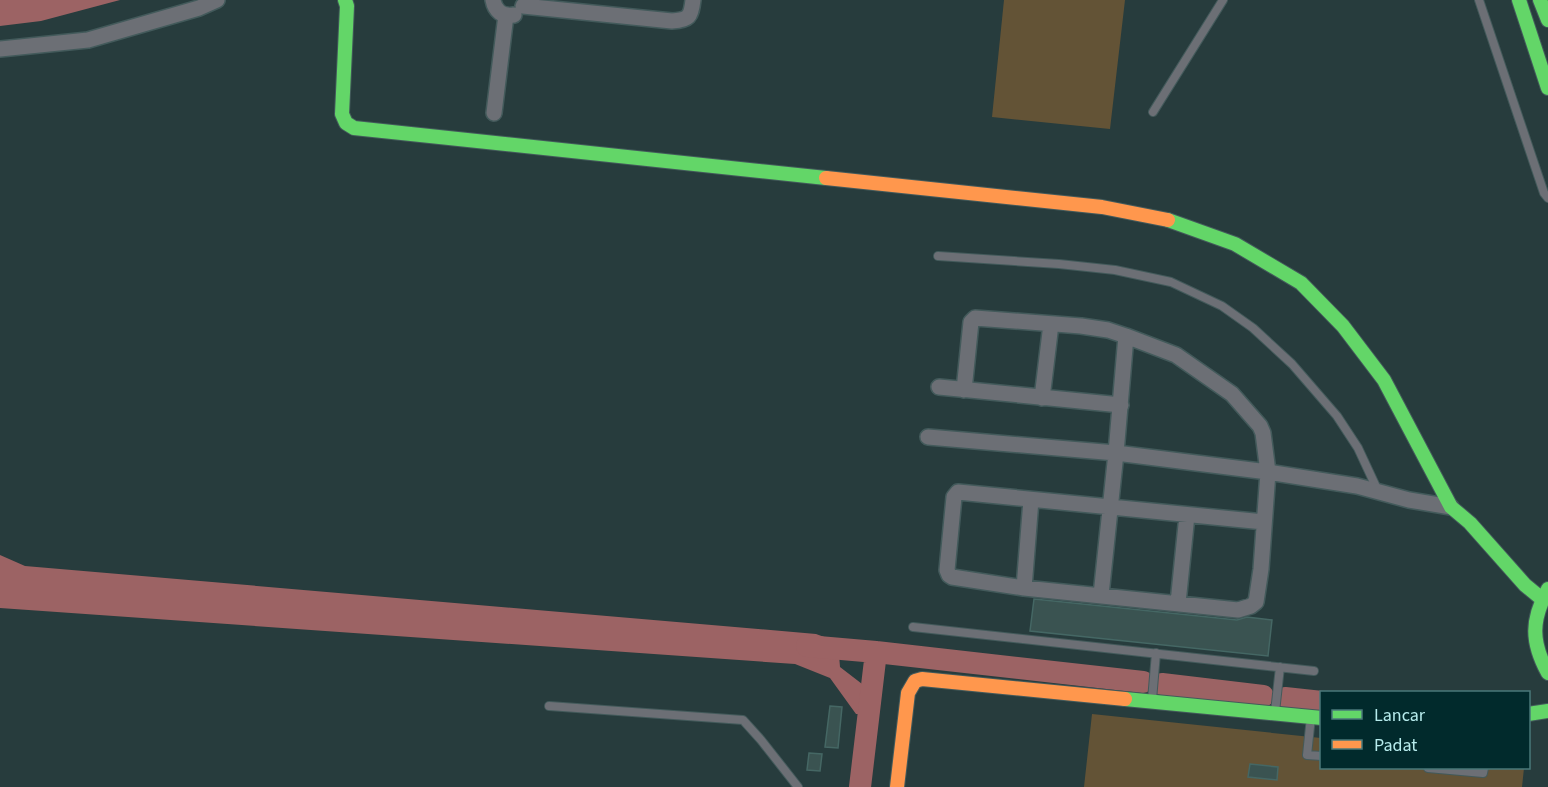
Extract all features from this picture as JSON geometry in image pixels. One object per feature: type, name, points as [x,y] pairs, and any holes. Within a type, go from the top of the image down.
[{"type":"street","points":[[0,49],[88,40],[199,8],[217,0]]},
{"type":"street","points":[[345,0],[347,6],[342,114],[346,123],[354,128],[1102,207],[1167,219],[1235,244],[1301,283],[1343,326],[1384,380],[1450,507],[1470,523],[1525,585],[1545,594],[1535,620],[1535,642],[1548,673]]},
{"type":"street","points":[[493,0],[496,10],[506,15],[516,14],[524,3],[672,21],[688,18],[693,0]]},
{"type":"street","points":[[1519,0],[1544,59],[1548,88]]},
{"type":"street","points":[[1540,0],[1548,20]]},
{"type":"street","points":[[494,114],[506,15]]},
{"type":"street","points":[[964,390],[973,319],[977,317],[1108,330],[1176,355],[1232,394],[1252,416],[1263,433],[1268,472],[1261,569],[1256,602],[1251,606],[1238,610],[1024,588],[952,577],[947,570],[958,492],[1264,522]]},
{"type":"street","points":[[1042,398],[1051,324]]},
{"type":"street","points":[[1101,595],[1126,336]]},
{"type":"street","points":[[939,387],[1121,405]]},
{"type":"street","points":[[928,437],[1116,453],[1268,472],[1378,491],[1409,500],[1450,507]]},
{"type":"street","points":[[1024,588],[1031,500]]},
{"type":"street","points":[[1178,603],[1187,515]]},
{"type":"street","points":[[897,787],[908,693],[915,681],[922,679],[1316,718]]},
{"type":"street","points":[[1530,714],[1548,711]]},
{"type":"lane","points":[[1153,112],[1222,0]]},
{"type":"lane","points":[[1479,0],[1544,193],[1548,198]]},
{"type":"lane","points":[[938,256],[1116,270],[1171,282],[1222,306],[1253,328],[1292,364],[1336,416],[1358,448],[1378,491]]},
{"type":"lane","points":[[913,627],[1314,671]]},
{"type":"lane","points":[[1152,701],[1156,653]]},
{"type":"lane","points":[[1274,713],[1280,667]]},
{"type":"lane","points":[[549,706],[743,720],[798,787]]},
{"type":"lane","points":[[1316,718],[1307,754],[1320,756]]},
{"type":"lane","points":[[1439,769],[1483,773],[1484,769]]},
{"type":"shaded area","points":[[0,0],[120,0],[41,21],[0,26]]},
{"type":"shaded area","points":[[1004,0],[1125,0],[1110,129],[992,117]]},
{"type":"shaded area","points":[[0,555],[25,566],[816,634],[838,642],[840,667],[866,687],[882,689],[879,714],[856,714],[830,678],[795,664],[0,608]]},
{"type":"shaded area","points":[[1092,714],[1320,738],[1320,769],[1524,769],[1522,787],[1084,787]]},
{"type":"building","points":[[1034,599],[1237,620],[1247,617],[1272,620],[1268,656],[1030,631]]},
{"type":"building","points":[[830,706],[842,707],[838,748],[825,747]]},
{"type":"building","points":[[809,753],[822,754],[820,771],[807,770]]},
{"type":"building","points":[[1250,764],[1278,767],[1277,780],[1248,777]]},
{"type":"waterway","points":[[807,646],[1143,682]]},
{"type":"waterway","points":[[860,787],[876,652]]},
{"type":"waterway","points":[[1162,684],[1263,696]]},
{"type":"waterway","points":[[1285,698],[1320,702]]},
{"type":"traffic: fast","points":[[345,0],[347,6],[342,114],[346,123],[354,128],[826,178]]},
{"type":"traffic: fast","points":[[1519,0],[1548,88]]},
{"type":"traffic: fast","points":[[1540,0],[1548,20]]},
{"type":"traffic: fast","points":[[1168,220],[1235,244],[1301,283],[1343,326],[1384,380],[1451,507],[1470,523],[1525,585],[1542,599]]},
{"type":"traffic: fast","points":[[1548,589],[1538,611],[1535,631],[1538,651],[1548,673]]},
{"type":"traffic: fast","points":[[1125,699],[1320,718]]},
{"type":"traffic: fast","points":[[1530,714],[1548,711]]},
{"type":"traffic: slow","points":[[826,178],[1102,207],[1168,220]]},
{"type":"traffic: slow","points":[[897,787],[908,693],[915,681],[922,679],[1125,699]]}]
